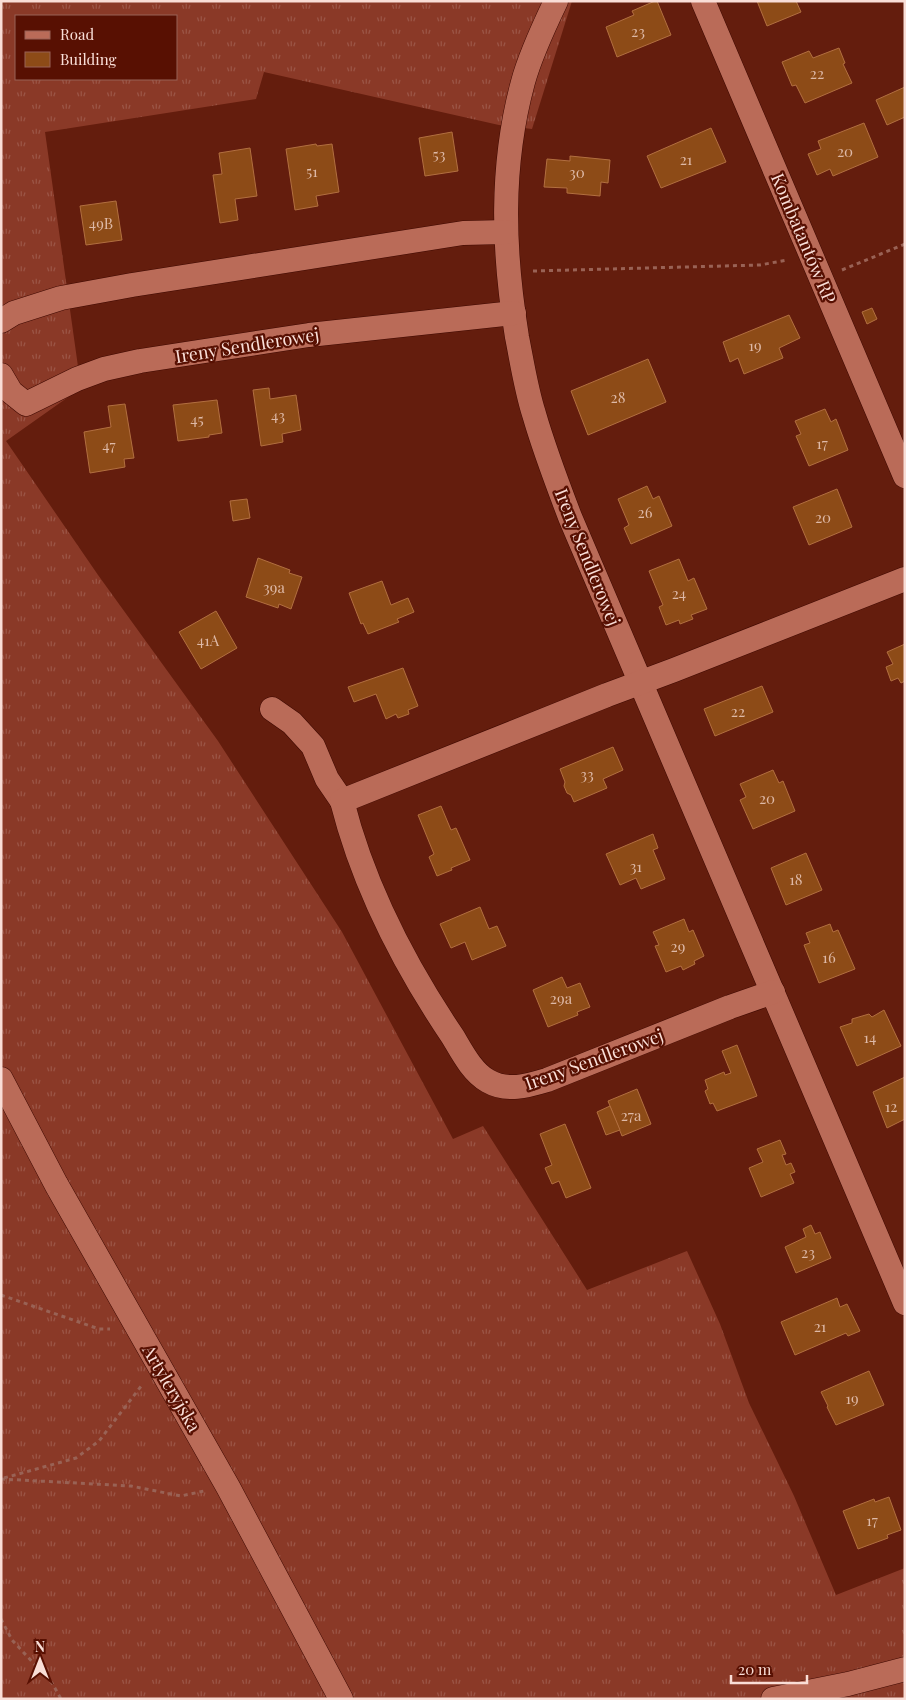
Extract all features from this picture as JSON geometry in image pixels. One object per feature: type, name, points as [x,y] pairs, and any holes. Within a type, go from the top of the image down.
[{"type":"street","name":"Ireny Sendlerowej","points":[[556,1],[524,80],[516,114],[506,191],[508,272],[521,357],[533,412],[551,467],[574,526],[905,1303]]},
{"type":"street","name":"Kombatantów RP","points":[[703,1],[905,476]]},
{"type":"street","points":[[1,322],[14,314],[61,298],[132,285],[463,233],[506,232]]},
{"type":"street","name":"Ireny Sendlerowej","points":[[1,375],[11,392],[26,404],[76,379],[104,369],[140,361],[309,335],[514,313]]},
{"type":"street","points":[[342,801],[905,579]]},
{"type":"street","name":"Ireny Sendlerowej","points":[[272,708],[292,722],[313,746],[327,778],[342,801],[359,855],[389,926],[415,977],[473,1068],[487,1081],[504,1087],[524,1087],[773,992]]},
{"type":"street","name":"Artyleryjska","points":[[1,1079],[56,1184],[228,1487],[341,1699]]},
{"type":"street","points":[[773,1699],[848,1684],[905,1668]]},
{"type":"path","points":[[821,280],[905,244]]},
{"type":"path","points":[[508,272],[760,265],[780,262],[809,252]]},
{"type":"path","points":[[1,1294],[99,1329],[138,1329]]},
{"type":"path","points":[[1,1479],[76,1458],[99,1441],[158,1364]]},
{"type":"path","points":[[1,1479],[132,1486],[181,1496],[228,1487]]},
{"type":"path","points":[[1,1619],[12,1640],[52,1683],[61,1699]]},
{"type":"green space","points":[[1,1],[572,1],[532,129],[499,125],[264,72],[256,99],[45,132],[81,388],[6,441],[98,575],[218,741],[342,932],[453,1139],[483,1126],[587,1290],[687,1251],[720,1324],[749,1403],[794,1496],[836,1595],[905,1568],[905,1699],[1,1699]]},
{"type":"building","points":[[657,1],[671,35],[617,57],[606,27],[634,15],[632,11]]},
{"type":"building","points":[[757,1],[796,1],[801,12],[767,26]]},
{"type":"building","points":[[839,48],[845,63],[843,64],[852,83],[805,103],[796,85],[792,86],[782,62],[809,51],[813,58]]},
{"type":"building","points":[[905,87],[905,117],[887,125],[876,100]]},
{"type":"building","points":[[864,123],[878,157],[833,176],[830,169],[817,175],[808,154],[821,149],[818,141]]},
{"type":"building","points":[[711,128],[726,162],[661,188],[647,156]]},
{"type":"building","points":[[452,132],[458,171],[425,176],[419,138]]},
{"type":"building","points":[[316,144],[317,146],[332,144],[339,192],[316,196],[318,206],[295,210],[286,149]]},
{"type":"building","points":[[250,148],[257,196],[235,199],[238,220],[220,223],[213,175],[222,174],[219,153]]},
{"type":"building","points":[[570,156],[610,160],[608,183],[601,182],[600,196],[567,193],[567,188],[544,187],[547,159],[570,161]]},
{"type":"building","points":[[116,201],[122,240],[86,245],[80,206]]},
{"type":"building","points":[[872,308],[877,319],[867,324],[862,312]]},
{"type":"building","points":[[789,315],[800,338],[779,348],[783,358],[744,374],[738,358],[730,362],[723,342]]},
{"type":"building","points":[[648,359],[666,402],[588,435],[571,391]]},
{"type":"building","points":[[269,388],[270,399],[296,395],[301,430],[282,434],[283,442],[261,446],[253,390]]},
{"type":"building","points":[[217,400],[222,433],[209,435],[209,437],[178,441],[173,405]]},
{"type":"building","points":[[125,404],[134,458],[124,459],[125,467],[90,473],[84,432],[111,427],[108,406]]},
{"type":"building","points":[[825,409],[831,422],[836,419],[848,450],[809,466],[796,436],[801,434],[795,421]]},
{"type":"building","points":[[647,486],[653,499],[659,496],[672,526],[631,544],[624,528],[629,525],[618,499]]},
{"type":"building","points":[[837,489],[852,527],[809,545],[793,507]]},
{"type":"building","points":[[247,499],[250,518],[233,521],[230,501]]},
{"type":"building","points":[[258,558],[290,570],[289,573],[302,577],[291,609],[279,604],[278,608],[246,597]]},
{"type":"building","points":[[679,559],[688,581],[694,578],[707,609],[691,615],[693,619],[680,624],[679,620],[666,625],[659,607],[663,605],[649,571]]},
{"type":"building","points":[[382,581],[391,605],[408,598],[414,612],[397,619],[399,622],[368,634],[363,623],[361,624],[349,593]]},
{"type":"building","points":[[216,611],[237,648],[201,669],[179,632]]},
{"type":"building","points":[[905,644],[905,681],[901,683],[898,678],[891,681],[886,667],[893,664],[887,652]]},
{"type":"building","points":[[403,668],[418,706],[408,710],[409,714],[398,718],[396,714],[386,719],[376,694],[354,702],[348,687]]},
{"type":"building","points":[[762,686],[773,712],[715,736],[704,709]]},
{"type":"building","points":[[613,747],[623,770],[603,779],[607,788],[574,802],[564,786],[565,782],[560,769]]},
{"type":"building","points":[[773,770],[779,783],[783,781],[795,811],[753,829],[740,800],[746,797],[740,784]]},
{"type":"building","points":[[441,806],[451,830],[456,828],[470,860],[437,876],[429,857],[434,854],[418,815]]},
{"type":"building","points":[[653,834],[658,848],[653,850],[665,879],[641,889],[636,878],[620,885],[606,854]]},
{"type":"building","points":[[806,853],[822,890],[786,905],[771,868]]},
{"type":"building","points":[[480,907],[489,929],[497,926],[506,946],[472,960],[465,942],[451,948],[440,924]]},
{"type":"building","points":[[684,919],[689,932],[693,930],[704,956],[694,961],[695,964],[683,970],[681,966],[666,972],[655,946],[659,945],[653,932]]},
{"type":"building","points":[[830,924],[833,932],[838,930],[855,969],[819,983],[804,945],[810,943],[806,933]]},
{"type":"building","points":[[562,977],[567,988],[580,983],[590,1007],[577,1012],[578,1015],[548,1027],[533,990]]},
{"type":"building","points":[[884,1010],[901,1046],[857,1066],[840,1027],[852,1023],[852,1019],[869,1014],[872,1017]]},
{"type":"building","points":[[737,1045],[757,1096],[717,1111],[713,1103],[710,1104],[705,1091],[708,1089],[705,1080],[724,1072],[725,1075],[731,1073],[722,1051]]},
{"type":"building","points":[[905,1077],[905,1119],[887,1128],[873,1092]]},
{"type":"building","points":[[637,1089],[651,1124],[622,1136],[608,1101]]},
{"type":"building","points":[[610,1106],[620,1130],[606,1135],[597,1112]]},
{"type":"building","points":[[565,1124],[591,1188],[566,1198],[559,1181],[552,1184],[545,1168],[552,1165],[540,1134]]},
{"type":"building","points":[[780,1140],[786,1154],[782,1155],[786,1165],[791,1163],[795,1172],[790,1174],[794,1183],[761,1197],[749,1168],[763,1162],[757,1149]]},
{"type":"building","points":[[811,1225],[815,1234],[820,1232],[831,1258],[796,1273],[785,1247],[806,1237],[803,1229]]},
{"type":"building","points":[[837,1298],[840,1307],[847,1304],[860,1331],[848,1336],[846,1333],[795,1355],[781,1322]]},
{"type":"building","points":[[869,1371],[884,1405],[836,1425],[821,1392]]},
{"type":"building","points":[[889,1497],[901,1530],[887,1535],[888,1538],[858,1549],[843,1511],[874,1499],[875,1502]]}]
